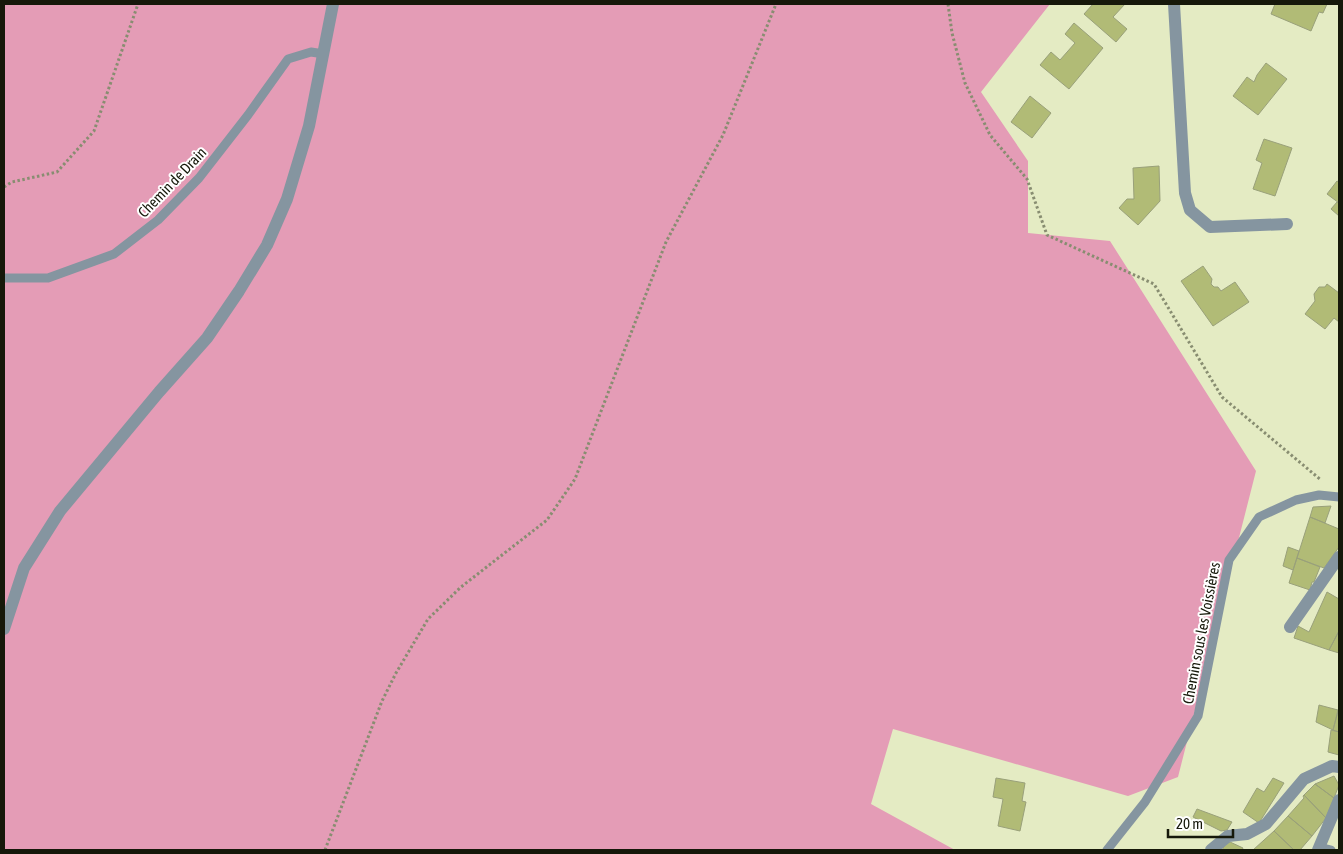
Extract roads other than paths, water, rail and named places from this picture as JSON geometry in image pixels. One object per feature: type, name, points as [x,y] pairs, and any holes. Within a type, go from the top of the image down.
[{"type":"street","points":[[4,629],[24,568],[60,511],[159,392],[207,338],[267,245],[286,199],[308,126],[333,4]]},
{"type":"street","points":[[1173,4],[1185,193],[1190,210],[1210,227],[1287,224]]},
{"type":"street","points":[[1290,627],[1339,557]]},
{"type":"street","points":[[1211,850],[1228,836],[1247,834],[1266,824],[1304,779],[1332,766],[1339,768]]},
{"type":"street","points":[[1323,849],[1339,800]]},
{"type":"lane","name":"Chemin de Drain","points":[[4,278],[48,278],[114,254],[158,220],[199,178],[248,115],[288,59],[310,52],[324,54]]},
{"type":"lane","name":"Chemin sous les Voissières","points":[[1107,850],[1146,802],[1198,716],[1229,560],[1258,517],[1296,500],[1319,495],[1339,498]]}]
